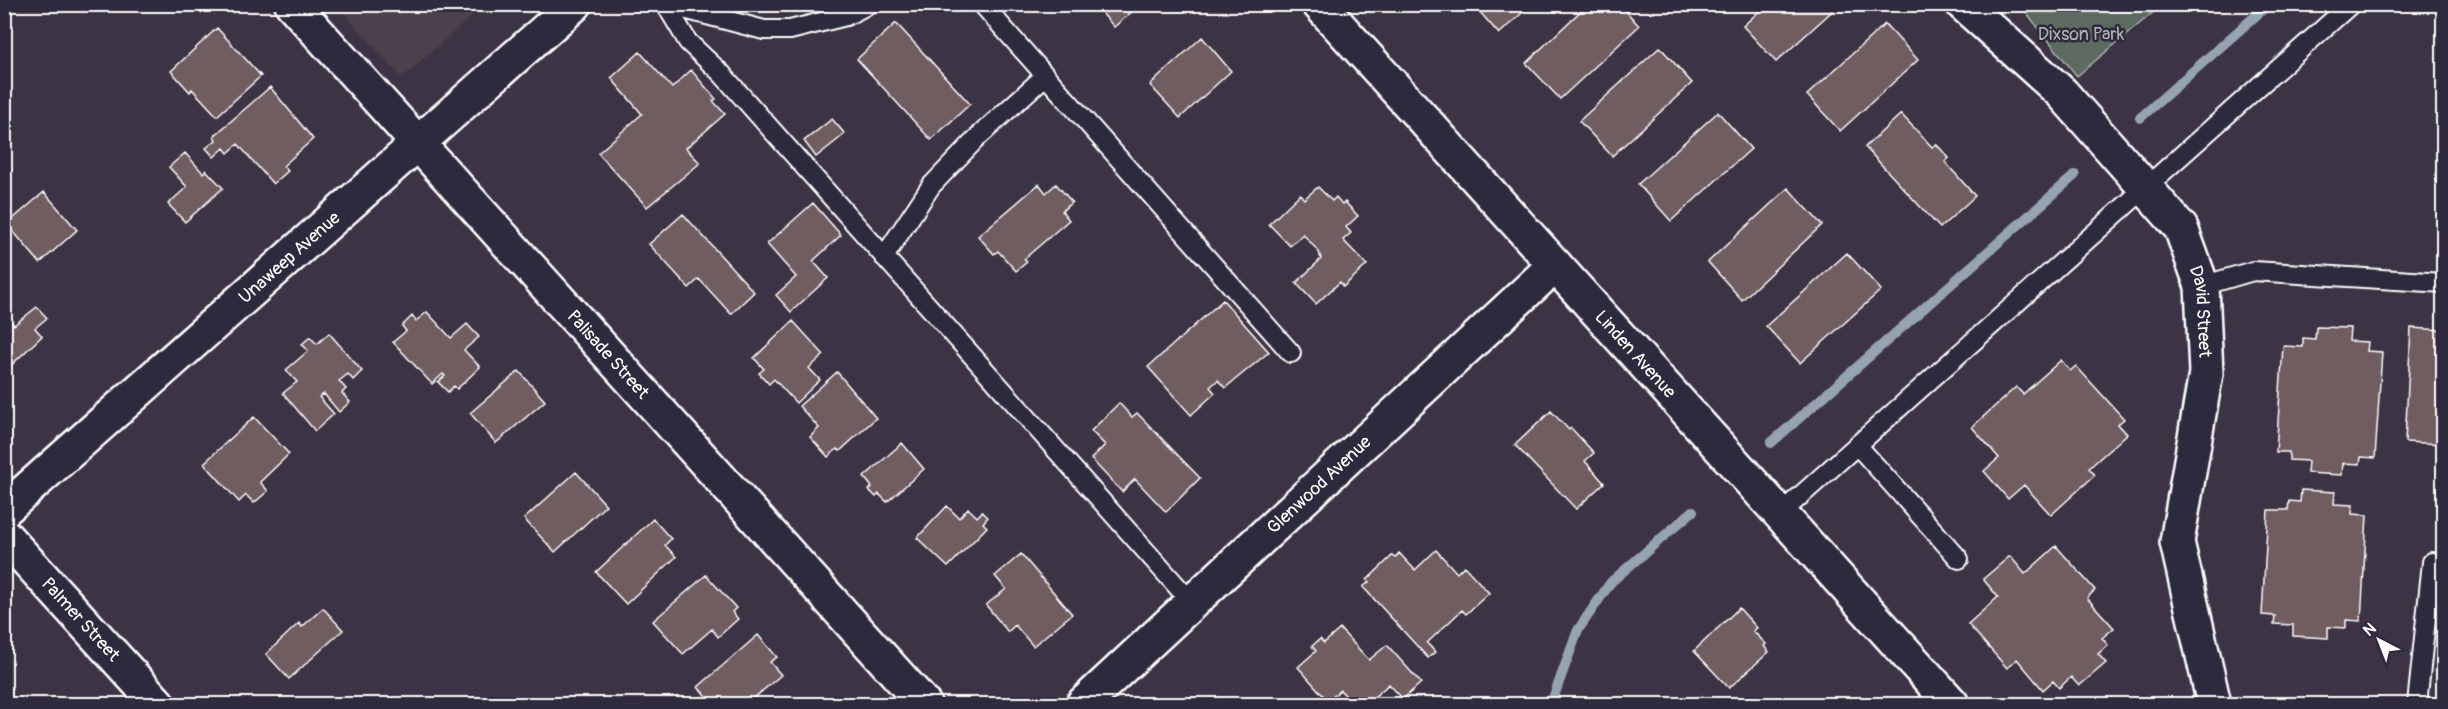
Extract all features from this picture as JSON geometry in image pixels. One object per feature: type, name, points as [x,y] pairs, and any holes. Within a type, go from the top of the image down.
[{"type":"street","name":"Palisade Street","points":[[292,4],[924,705]]},
{"type":"street","name":"Unaweep Avenue","points":[[4,510],[575,4]]},
{"type":"street","name":"Linden Avenue","points":[[1319,4],[1952,705]]},
{"type":"street","name":"David Street","points":[[1963,4],[2062,93],[2181,228],[2202,286],[2206,373],[2177,542],[2214,705]]},
{"type":"street","name":"Glenwood Avenue","points":[[1083,705],[1555,265]]},
{"type":"street","name":"Palmer Street","points":[[4,535],[158,705]]},
{"type":"lane","points":[[665,5],[721,17],[764,30],[790,30],[846,16],[869,4]]},
{"type":"lane","points":[[982,4],[1291,353]]},
{"type":"lane","points":[[1780,514],[2350,4]]},
{"type":"lane","points":[[665,5],[688,42],[722,74],[1192,603]]},
{"type":"lane","points":[[884,257],[931,186],[979,136],[1045,76]]},
{"type":"lane","points":[[2202,286],[2253,271],[2444,283]]},
{"type":"lane","points":[[1857,445],[1959,559]]},
{"type":"lane","points":[[2417,705],[2432,562]]},
{"type":"shaded area","points":[[337,5],[484,5],[402,78]]},
{"type":"green space","name":"Dixson Park","points":[[2020,5],[2162,5],[2077,76]]},
{"type":"building","points":[[1108,4],[1141,4],[1114,27],[1101,12]]},
{"type":"building","points":[[1473,4],[1532,4],[1499,34]]},
{"type":"building","points":[[1588,4],[1620,4],[1639,26],[1560,99],[1526,63]]},
{"type":"building","points":[[1767,4],[1840,4],[1776,62],[1743,26]]},
{"type":"building","points":[[896,23],[970,104],[931,140],[857,59]]},
{"type":"building","points":[[1885,24],[1918,60],[1840,131],[1807,95]]},
{"type":"building","points":[[217,28],[261,76],[217,116],[192,89],[190,92],[171,71]]},
{"type":"building","points":[[1202,37],[1231,71],[1180,118],[1150,85]]},
{"type":"building","points":[[1660,47],[1692,83],[1612,156],[1579,121]]},
{"type":"building","points":[[640,52],[672,88],[691,70],[716,99],[713,101],[725,114],[686,148],[700,163],[647,207],[598,153],[642,114],[611,78]]},
{"type":"building","points":[[270,87],[313,139],[283,166],[288,171],[273,184],[238,144],[228,153],[224,148],[214,157],[206,148],[216,140],[214,136]]},
{"type":"building","points":[[1718,112],[1751,149],[1671,221],[1638,184]]},
{"type":"building","points":[[1901,114],[1932,147],[1936,144],[1949,158],[1945,162],[1975,196],[1940,228],[1865,147]]},
{"type":"building","points":[[832,119],[845,134],[816,157],[804,141]]},
{"type":"building","points":[[185,153],[203,173],[206,170],[223,188],[185,222],[168,204],[187,187],[169,167]]},
{"type":"building","points":[[1039,184],[1046,193],[1056,184],[1072,202],[1062,211],[1069,220],[1024,259],[1027,262],[1016,271],[998,251],[994,254],[978,236]]},
{"type":"building","points":[[1318,187],[1332,201],[1336,197],[1342,204],[1345,202],[1358,216],[1346,227],[1351,233],[1343,240],[1367,265],[1343,287],[1340,282],[1316,304],[1296,283],[1321,259],[1319,252],[1303,234],[1290,246],[1269,224],[1300,194],[1304,199]]},
{"type":"building","points":[[1788,188],[1822,225],[1742,300],[1708,262]]},
{"type":"building","points":[[44,192],[77,230],[40,263],[7,224]]},
{"type":"building","points":[[813,203],[841,235],[813,261],[828,278],[791,312],[776,295],[796,277],[767,244]]},
{"type":"building","points":[[683,214],[754,292],[731,314],[699,279],[689,288],[649,244]]},
{"type":"building","points":[[1847,253],[1881,290],[1800,363],[1766,326]]},
{"type":"building","points":[[1223,300],[1269,352],[1225,388],[1218,380],[1210,387],[1215,393],[1191,415],[1148,367]]},
{"type":"building","points":[[37,307],[47,318],[35,328],[42,336],[4,372],[4,314],[14,325]]},
{"type":"building","points":[[427,312],[451,338],[467,324],[479,337],[464,350],[480,367],[457,389],[454,386],[448,392],[438,382],[445,376],[443,374],[432,384],[393,342],[406,331],[402,326],[412,316],[416,321]]},
{"type":"building","points":[[793,321],[824,355],[809,368],[820,380],[796,403],[774,379],[769,384],[759,373],[764,369],[754,358]]},
{"type":"building","points":[[2316,327],[2350,328],[2349,341],[2368,342],[2367,351],[2382,352],[2375,458],[2361,457],[2360,464],[2343,463],[2342,475],[2307,473],[2308,461],[2289,460],[2289,452],[2276,452],[2283,346],[2303,347],[2303,338],[2315,339]]},
{"type":"building","points":[[2411,328],[2444,330],[2444,444],[2405,442]]},
{"type":"building","points":[[329,333],[362,371],[353,380],[348,374],[339,381],[346,389],[342,393],[350,402],[339,412],[324,394],[319,397],[334,414],[315,431],[283,393],[297,382],[286,370],[308,351],[302,344],[310,337],[317,344]]},
{"type":"building","points":[[2061,360],[2070,371],[2076,366],[2124,419],[2118,424],[2127,434],[2089,468],[2095,475],[2051,515],[2024,485],[2008,499],[1984,471],[1999,458],[1972,427],[2016,387],[2023,394]]},
{"type":"building","points":[[519,371],[545,401],[496,443],[470,413]]},
{"type":"building","points":[[837,372],[876,418],[840,451],[837,449],[828,457],[810,437],[819,428],[799,406]]},
{"type":"building","points":[[1119,403],[1132,417],[1137,413],[1200,478],[1166,512],[1135,479],[1122,492],[1091,459],[1105,445],[1091,431]]},
{"type":"building","points":[[1551,411],[1569,430],[1571,428],[1594,453],[1585,461],[1604,483],[1576,509],[1515,445]]},
{"type":"building","points":[[254,417],[289,454],[260,482],[268,491],[254,503],[246,495],[239,502],[204,463]]},
{"type":"building","points":[[902,443],[924,469],[887,502],[879,494],[876,497],[869,490],[872,487],[864,477]]},
{"type":"building","points":[[576,472],[606,505],[555,552],[524,519]]},
{"type":"building","points":[[2301,490],[2335,492],[2334,504],[2353,505],[2352,514],[2367,515],[2361,621],[2346,620],[2346,628],[2328,627],[2328,638],[2293,636],[2293,625],[2274,624],[2275,616],[2262,615],[2268,510],[2288,510],[2289,501],[2300,502]]},
{"type":"building","points":[[947,506],[959,518],[968,508],[977,517],[982,512],[988,517],[983,523],[987,527],[948,567],[917,538]]},
{"type":"building","points":[[653,519],[671,539],[665,545],[676,557],[626,604],[596,572]]},
{"type":"building","points":[[2056,546],[2095,590],[2087,598],[2114,628],[2102,638],[2108,645],[2098,654],[2106,663],[2079,686],[2071,677],[2059,688],[2053,681],[2043,690],[2017,659],[2007,668],[1968,624],[1998,597],[1983,579],[2010,556],[2025,574]]},
{"type":"building","points":[[1436,550],[1457,573],[1464,566],[1489,593],[1466,614],[1462,610],[1427,643],[1435,652],[1428,658],[1363,587],[1369,582],[1367,580],[1392,556],[1395,558],[1399,553],[1415,570]]},
{"type":"building","points":[[1021,554],[1072,614],[1033,646],[1015,625],[1008,632],[986,605],[1006,589],[995,576]]},
{"type":"building","points":[[706,575],[736,608],[732,612],[738,619],[718,637],[712,629],[683,654],[653,621]]},
{"type":"building","points":[[323,608],[343,630],[289,679],[266,654],[299,623],[302,627]]},
{"type":"building","points":[[1739,608],[1757,628],[1753,631],[1766,644],[1764,646],[1769,652],[1729,688],[1694,651]]},
{"type":"building","points":[[1340,629],[1369,660],[1387,645],[1421,683],[1403,699],[1389,684],[1366,704],[1354,704],[1340,690],[1328,701],[1298,667],[1316,651],[1312,646],[1320,639],[1324,643]]},
{"type":"building","points":[[758,635],[777,657],[770,662],[781,675],[747,704],[713,704],[698,687]]},
{"type":"waterway","points":[[2140,118],[2269,4]]},
{"type":"waterway","points":[[1771,443],[2075,175]]},
{"type":"waterway","points":[[1551,704],[1578,630],[1611,582],[1693,511]]}]
